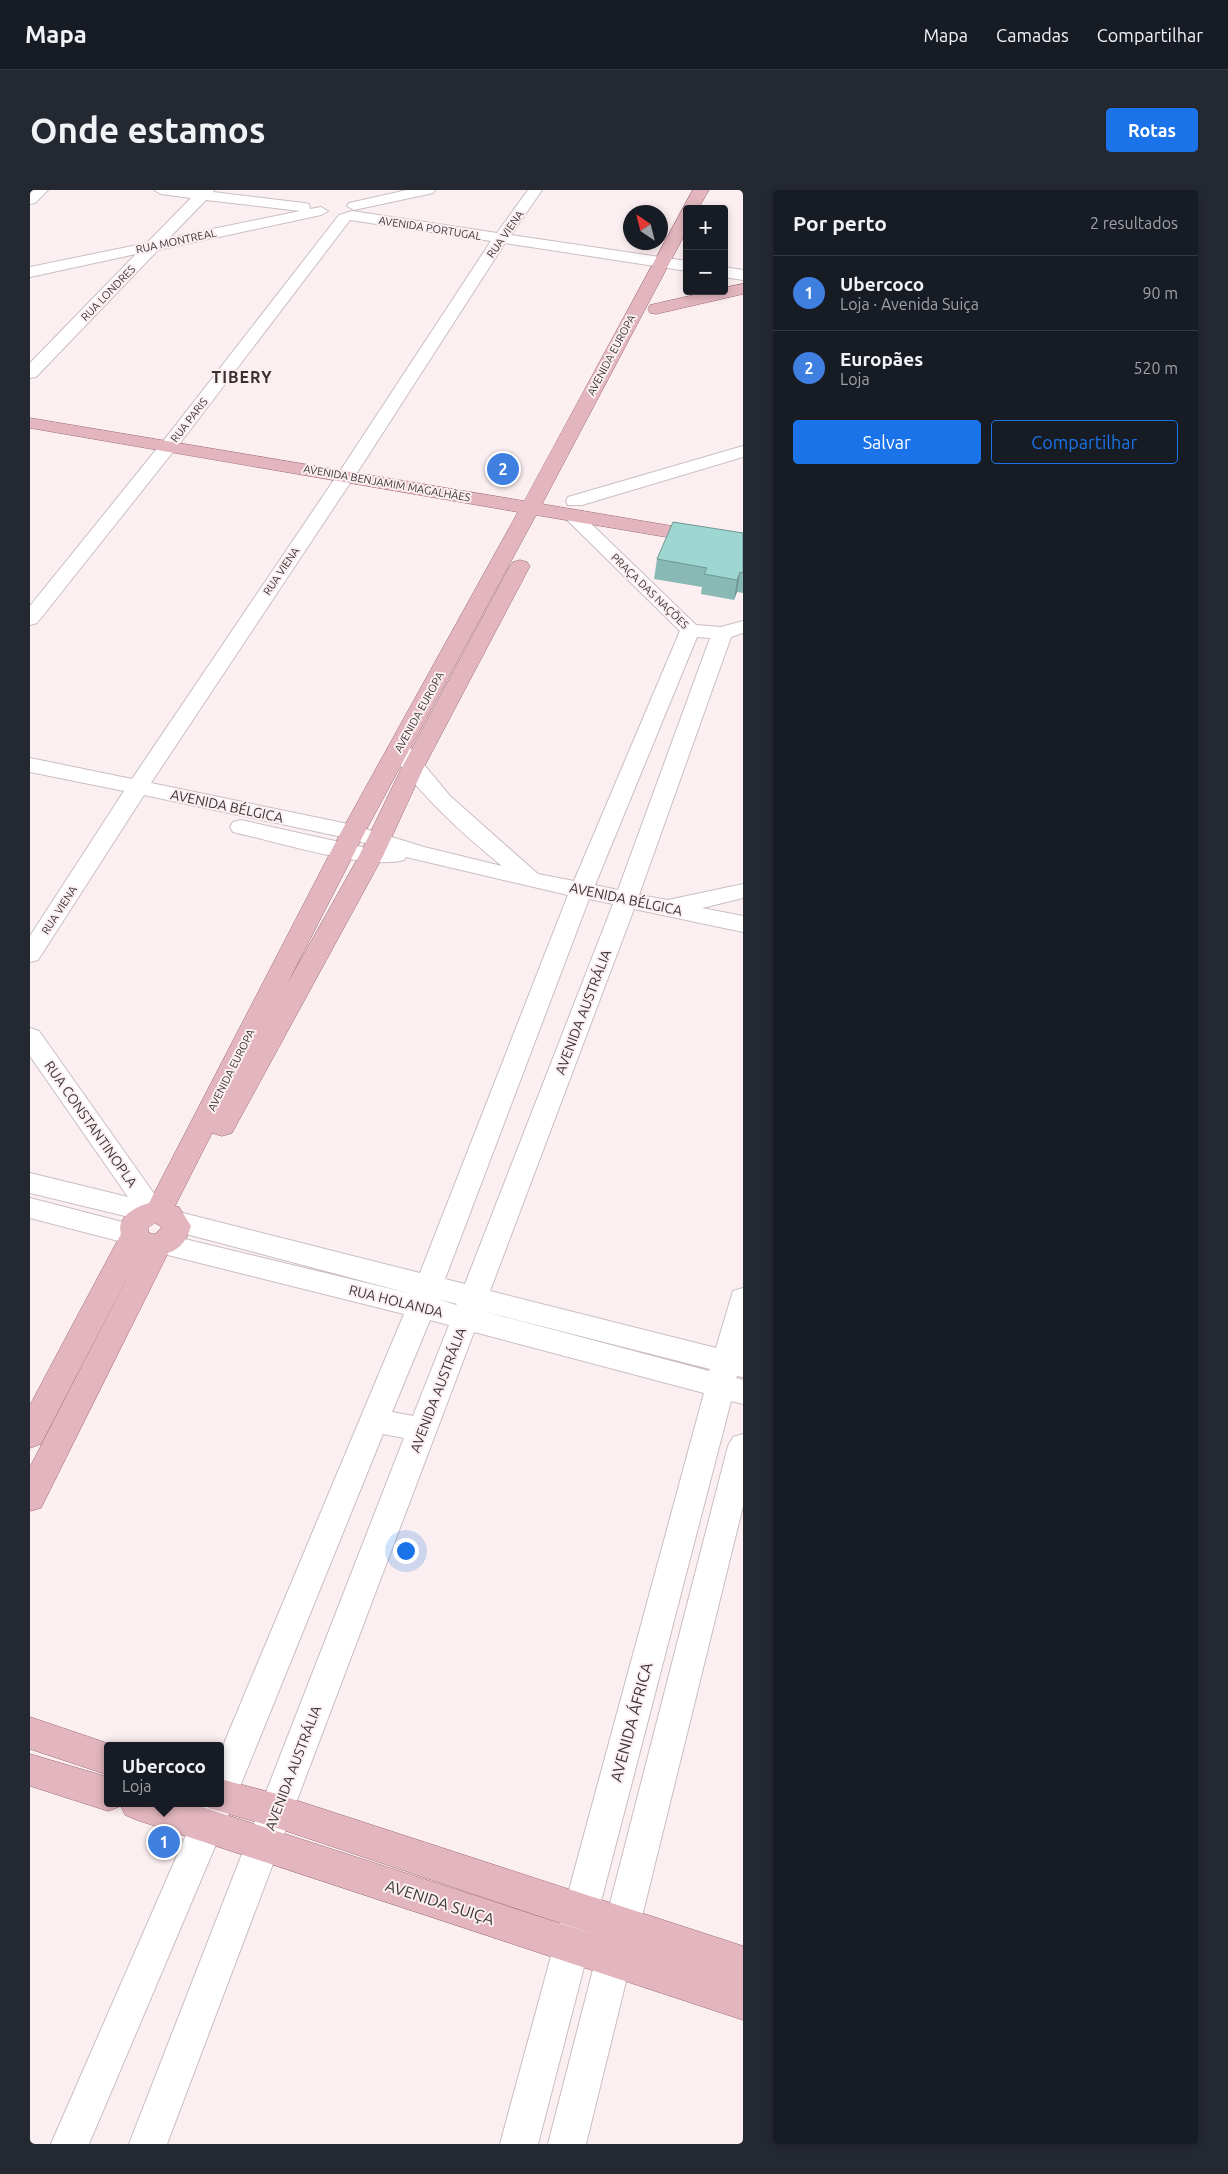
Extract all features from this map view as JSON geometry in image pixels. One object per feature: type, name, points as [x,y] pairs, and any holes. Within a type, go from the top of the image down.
[{"type":"main road","points":[[692,205],[701,190]]},
{"type":"main road","name":"AVENIDA EUROPA","points":[[30,1435],[155,1226],[375,847],[412,769],[553,505],[660,262],[683,222]]},
{"type":"main road","name":"AVENIDA EUROPA","points":[[638,343],[683,263]]},
{"type":"main road","points":[[656,309],[743,289]]},
{"type":"main road","name":"AVENIDA BENJAMIM MAGALHÃES","points":[[30,408],[173,440]]},
{"type":"main road","name":"AVENIDA BENJAMIM MAGALHÃES","points":[[30,423],[173,440],[687,527],[743,529]]},
{"type":"main road","name":"AVENIDA EUROPA","points":[[30,1498],[155,1226],[348,841],[399,749],[553,505]]},
{"type":"main road","name":"AVENIDA BENJAMIM MAGALHÃES","points":[[687,527],[743,544]]},
{"type":"main road","points":[[30,1733],[104,1758]]},
{"type":"main road","points":[[30,1770],[104,1793]]},
{"type":"main road","name":"AVENIDA SUIÇA","points":[[224,1806],[277,1811],[576,1929],[614,1958],[743,2001]]},
{"type":"main road","name":"AVENIDA SUIÇA","points":[[218,1807],[263,1844],[576,1929],[623,1924],[743,1965]]},
{"type":"street","points":[[30,200],[41,190]]},
{"type":"street","name":"AVENIDA PORTUGAL","points":[[161,190],[205,193],[340,209],[500,239],[660,262],[683,261]]},
{"type":"street","name":"RUA PARIS","points":[[30,619],[173,440],[340,209],[363,190]]},
{"type":"street","name":"RUA MONTREAL","points":[[30,272],[428,190]]},
{"type":"street","name":"RUA VIENA","points":[[30,954],[500,239],[535,190]]},
{"type":"street","name":"RUA LONDRES","points":[[30,374],[205,193]]},
{"type":"street","points":[[728,273],[743,275]]},
{"type":"street","points":[[553,505],[743,451]]},
{"type":"street","name":"PRAÇA DAS NAÇÕES","points":[[553,505],[690,630],[732,630]]},
{"type":"street","points":[[224,1786],[425,1297],[581,891],[690,630]]},
{"type":"street","name":"AVENIDA AUSTRÁLIA","points":[[148,2144],[626,900],[732,630]]},
{"type":"street","points":[[399,749],[412,769],[483,840],[533,879]]},
{"type":"street","name":"AVENIDA BÉLGICA","points":[[30,766],[134,795],[375,847],[422,854],[581,891],[743,924]]},
{"type":"street","name":"AVENIDA BÉLGICA","points":[[30,782],[134,795]]},
{"type":"street","points":[[667,907],[743,891]]},
{"type":"street","name":"RUA CONSTANTINOPLA","points":[[30,1037],[155,1226]]},
{"type":"street","name":"RUA HOLANDA","points":[[30,1183],[155,1226],[733,1377]]},
{"type":"street","name":"RUA HOLANDA","points":[[30,1208],[155,1226]]},
{"type":"street","name":"AVENIDA ÁFRICA","points":[[519,2144],[631,1723],[733,1377],[743,1299]]},
{"type":"street","points":[[375,1420],[422,1430]]},
{"type":"street","points":[[567,2144],[743,1446]]},
{"type":"street","points":[[631,1723],[672,1732]]},
{"type":"street","points":[[70,2144],[215,1807]]},
{"type":"building","points":[[673,522],[743,533],[743,573],[740,572],[737,580],[704,574],[707,568],[657,559]]},
{"type":"place","name":"Europães","points":[[503,469]]},
{"type":"place","name":"Ubercoco","points":[[164,1842]]},
{"type":"district","name":"TIBERY","points":[[242,377]]}]
